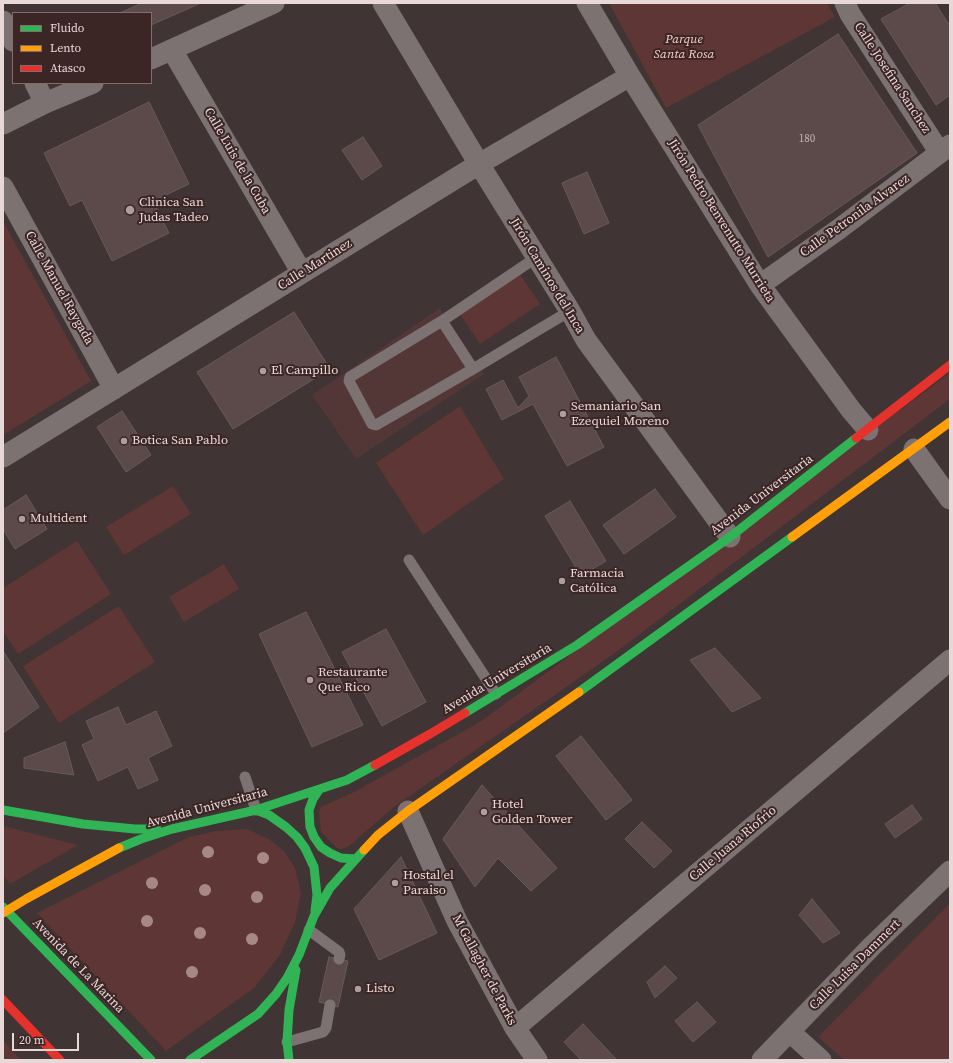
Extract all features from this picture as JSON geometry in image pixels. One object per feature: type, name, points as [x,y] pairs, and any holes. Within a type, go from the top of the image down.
[{"type":"main road","name":"Avenida Universitaria","points":[[4,910],[121,848],[141,839],[172,829],[256,810],[347,780],[430,734],[577,646],[730,536],[950,365]]},
{"type":"main road","points":[[314,916],[330,888],[378,835],[408,811],[578,692],[950,422]]},
{"type":"main road","points":[[319,790],[313,799],[309,810],[310,827],[314,837],[321,847],[330,853],[341,858],[356,859]]},
{"type":"main road","points":[[3,810],[103,826],[135,829],[172,829]]},
{"type":"main road","points":[[190,1060],[258,1014],[276,994],[287,978],[299,955],[314,916],[317,902],[316,881],[314,867],[305,848],[297,837],[286,827],[269,815],[256,810]]},
{"type":"main road","name":"Avenida de La Marina","points":[[4,910],[151,1060]]},
{"type":"main road","points":[[289,1060],[287,1042],[289,1010],[299,955]]},
{"type":"main road","points":[[3,1000],[60,1060]]},
{"type":"street","points":[[152,59],[274,3]]},
{"type":"street","name":"Jirón Caminos del Inca","points":[[383,3],[479,164],[570,311],[586,340],[730,536]]},
{"type":"street","name":"Jirón Pedro Benvenutto Murrieta","points":[[587,3],[630,76],[760,285],[851,410],[868,430]]},
{"type":"street","name":"Calle Josefina Sanchez","points":[[845,3],[850,14],[945,149]]},
{"type":"street","points":[[3,21],[12,39]]},
{"type":"street","name":"Calle Luis de la Cuba","points":[[172,50],[302,273]]},
{"type":"street","name":"Calle Martinez","points":[[3,457],[479,164],[630,76]]},
{"type":"street","points":[[36,84],[46,103]]},
{"type":"street","points":[[3,124],[46,103],[91,84]]},
{"type":"street","name":"Calle Petronila Alvarez","points":[[760,285],[839,229],[945,149]]},
{"type":"street","name":"Calle Manuel Raygada","points":[[3,187],[114,389]]},
{"type":"street","points":[[914,449],[950,499]]},
{"type":"street","name":"Calle Juana Riofrio","points":[[515,1028],[950,660]]},
{"type":"street","name":"M Gallagher de Parks","points":[[408,811],[457,921],[515,1028],[537,1060]]},
{"type":"street","name":"Calle Luisa Dammert","points":[[762,1060],[871,947],[950,871]]},
{"type":"street","points":[[790,1032],[821,1060]]},
{"type":"lane","points":[[537,257],[442,321],[350,378],[349,381],[372,424],[376,425],[570,311]]},
{"type":"lane","points":[[442,321],[473,369]]},
{"type":"lane","points":[[409,560],[496,694]]},
{"type":"lane","points":[[245,777],[256,810]]},
{"type":"lane","points":[[309,930],[340,952],[339,959]]},
{"type":"lane","points":[[287,1042],[323,1032],[326,1028],[330,1005]]},
{"type":"shaded area","points":[[440,308],[484,374],[356,459],[312,395]]},
{"type":"green space","name":"Parque Santa Rosa","points":[[609,3],[827,3],[835,17],[666,108]]},
{"type":"green space","points":[[3,221],[91,381],[3,435]]},
{"type":"green space","points":[[517,270],[540,304],[480,344],[457,310]]},
{"type":"green space","points":[[950,373],[950,399],[615,653],[394,807],[349,846],[342,849],[337,848],[321,832],[319,813],[321,807],[354,792],[480,722]]},
{"type":"green space","points":[[460,406],[504,479],[423,535],[376,463]]},
{"type":"green space","points":[[173,486],[191,514],[124,555],[106,527]]},
{"type":"green space","points":[[77,541],[111,594],[18,654],[3,631],[3,588]]},
{"type":"green space","points":[[224,564],[239,589],[184,622],[169,597]]},
{"type":"green space","points":[[119,606],[155,662],[59,723],[23,666]]},
{"type":"green space","points":[[3,826],[78,845],[10,884],[3,875]]},
{"type":"green space","points":[[247,829],[269,839],[284,851],[295,868],[301,893],[295,922],[280,955],[254,988],[166,1051],[37,913],[189,837],[216,831]]},
{"type":"green space","points":[[950,903],[950,1060],[844,1060],[818,1037]]},
{"type":"green space","points":[[3,1040],[21,1060],[3,1060]]},
{"type":"building","points":[[142,3],[201,3],[152,25],[152,12],[122,12]]},
{"type":"building","points":[[910,3],[935,3],[950,26],[950,95],[936,105],[881,19]]},
{"type":"building","points":[[838,34],[917,153],[768,257],[698,125]]},
{"type":"building","points":[[149,102],[189,184],[153,201],[169,233],[112,261],[82,200],[70,206],[44,153]]},
{"type":"building","points":[[363,137],[382,166],[362,180],[342,150]]},
{"type":"building","points":[[587,172],[609,223],[584,234],[562,183]]},
{"type":"building","name":"El Campillo","points":[[294,312],[330,369],[233,429],[197,372]]},
{"type":"building","name":"Semaniario San Ezequiel Moreno","points":[[556,357],[604,447],[567,466],[533,404],[502,420],[486,389],[503,380],[518,408],[529,396],[519,377]]},
{"type":"building","name":"Botica San Pablo","points":[[122,411],[151,455],[126,472],[97,427]]},
{"type":"building","points":[[655,489],[676,517],[624,554],[603,525]]},
{"type":"building","name":"Multident","points":[[26,495],[47,529],[15,549],[3,529],[3,510]]},
{"type":"building","points":[[570,501],[606,561],[581,576],[545,516]]},
{"type":"building","name":"Restaurante Que Rico","points":[[306,612],[363,725],[312,747],[259,634]]},
{"type":"building","points":[[386,629],[426,702],[382,726],[342,652]]},
{"type":"building","points":[[715,648],[761,698],[732,712],[690,660]]},
{"type":"building","points":[[3,651],[39,707],[3,733]]},
{"type":"building","points":[[118,707],[126,725],[156,711],[172,746],[148,758],[158,780],[138,789],[128,767],[98,781],[82,745],[94,739],[86,721]]},
{"type":"building","points":[[581,736],[632,800],[606,820],[556,756]]},
{"type":"building","points":[[65,742],[74,775],[24,768],[24,758]]},
{"type":"building","name":"Hotel Golden Tower","points":[[482,785],[557,868],[531,891],[498,858],[475,887],[443,839]]},
{"type":"building","points":[[912,805],[922,819],[895,838],[885,824]]},
{"type":"building","points":[[642,822],[672,851],[654,868],[625,839]]},
{"type":"building","name":"Hostal el Paraiso","points":[[401,857],[437,933],[379,960],[354,909]]},
{"type":"building","points":[[812,899],[840,933],[823,943],[799,915]]},
{"type":"building","points":[[329,957],[348,961],[338,1007],[319,1002]]},
{"type":"building","points":[[665,966],[677,978],[655,998],[647,982]]},
{"type":"building","points":[[697,1002],[716,1022],[693,1042],[675,1021]]},
{"type":"building","points":[[583,1024],[617,1060],[581,1060],[564,1042]]},
{"type":"traffic: fast","points":[[465,713],[577,645],[730,537],[856,438]]},
{"type":"traffic: fast","points":[[579,692],[792,537]]},
{"type":"traffic: fast","points":[[119,848],[172,829],[256,810],[347,780],[375,765]]},
{"type":"traffic: fast","points":[[319,790],[313,799],[309,810],[310,827],[314,837],[321,847],[330,853],[341,858],[356,859]]},
{"type":"traffic: fast","points":[[3,810],[83,824],[135,829],[157,829]]},
{"type":"traffic: fast","points":[[256,810],[269,815],[286,827],[297,837],[305,848],[314,867],[317,895],[315,911]]},
{"type":"traffic: fast","points":[[190,1060],[258,1014],[276,994],[287,978],[299,955],[314,916],[330,888],[364,850]]},
{"type":"traffic: fast","points":[[3,907],[151,1060]]},
{"type":"traffic: fast","points":[[289,1060],[287,1042],[289,1010],[296,970]]},
{"type":"traffic: slow","points":[[792,537],[950,422]]},
{"type":"traffic: slow","points":[[364,850],[378,835],[408,811],[579,692]]},
{"type":"traffic: slow","points":[[3,913],[119,848]]},
{"type":"traffic: jam","points":[[856,438],[950,365]]},
{"type":"traffic: jam","points":[[375,765],[465,713]]},
{"type":"traffic: jam","points":[[3,1000],[60,1060]]},
{"type":"place","name":"Clinica San Judas Tadeo","points":[[130,210]]},
{"type":"place","name":"El Campillo","points":[[263,371]]},
{"type":"place","name":"Semaniario San Ezequiel Moreno","points":[[563,414]]},
{"type":"place","name":"Botica San Pablo","points":[[124,441]]},
{"type":"place","name":"Multident","points":[[22,519]]},
{"type":"place","name":"Farmacia Católica","points":[[562,581]]},
{"type":"place","name":"Restaurante Que Rico","points":[[310,680]]},
{"type":"place","name":"Hotel Golden Tower","points":[[484,812]]},
{"type":"place","name":"Hostal el Paraiso","points":[[395,883]]},
{"type":"place","name":"Listo","points":[[358,989]]}]
